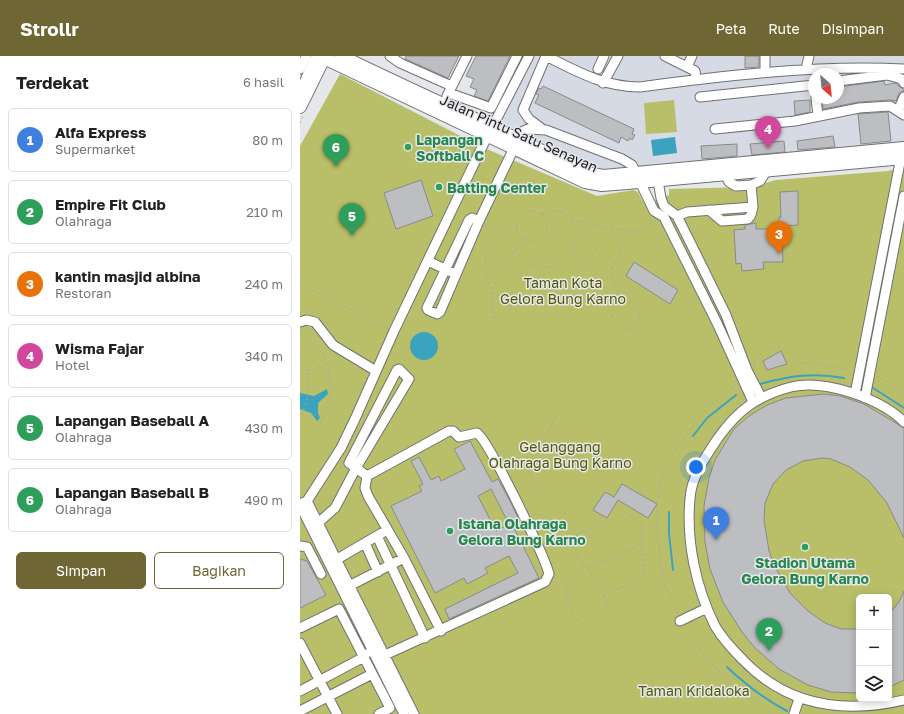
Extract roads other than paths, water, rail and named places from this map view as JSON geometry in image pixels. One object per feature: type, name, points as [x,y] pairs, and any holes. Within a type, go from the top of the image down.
[{"type":"main road","name":"Jalan Pintu Satu Senayan","points":[[341,56],[354,67]]},
{"type":"main road","name":"Jalan Pintu Satu Senayan","points":[[322,57],[354,67],[439,106],[490,131],[514,148],[585,182],[602,185],[638,178],[903,152]]},
{"type":"main road","points":[[300,107],[322,57]]},
{"type":"main road","name":"Jalan Pintu Satu Senayan","points":[[490,131],[512,136],[587,173],[603,176],[638,178]]},
{"type":"main road","name":"Jalan Pintu Satu Senayan","points":[[658,176],[725,174],[767,170],[903,152]]},
{"type":"street","points":[[300,69],[306,56]]},
{"type":"street","points":[[390,56],[400,63],[447,84]]},
{"type":"street","points":[[439,106],[460,56]]},
{"type":"street","points":[[439,106],[449,93],[467,56]]},
{"type":"street","points":[[449,93],[491,108],[517,56]]},
{"type":"street","points":[[302,504],[341,448],[394,331],[490,131],[529,56]]},
{"type":"street","points":[[542,129],[529,119],[523,110],[546,56],[559,59],[603,83],[626,87],[640,87],[765,71],[808,71]]},
{"type":"street","points":[[598,68],[604,56]]},
{"type":"street","points":[[603,83],[618,56]]},
{"type":"street","points":[[665,56],[675,58],[695,72],[696,79]]},
{"type":"street","points":[[687,67],[692,56]]},
{"type":"street","points":[[765,56],[765,71]]},
{"type":"street","points":[[809,56],[811,68]]},
{"type":"street","points":[[300,90],[322,57]]},
{"type":"street","points":[[844,80],[904,69]]},
{"type":"street","points":[[844,71],[887,72],[902,79],[904,83]]},
{"type":"street","points":[[700,97],[808,86]]},
{"type":"street","points":[[715,129],[795,121],[859,108],[890,106],[901,113],[904,97]]},
{"type":"street","points":[[817,104],[818,116]]},
{"type":"street","points":[[512,136],[528,128],[542,129],[622,159],[632,165],[654,211],[664,218],[757,400]]},
{"type":"street","points":[[479,221],[472,218],[469,220],[427,308],[428,310],[437,314],[514,148]]},
{"type":"street","points":[[855,394],[893,193],[903,152]]},
{"type":"street","points":[[725,174],[729,182],[736,186],[751,185],[760,181],[767,170]]},
{"type":"street","points":[[658,176],[664,206],[677,216],[726,315],[744,374]]},
{"type":"street","points":[[677,216],[687,212],[753,207],[751,185]]},
{"type":"street","points":[[866,398],[904,195],[893,193]]},
{"type":"street","points":[[428,261],[456,274]]},
{"type":"street","points":[[717,323],[726,315]]},
{"type":"street","points":[[300,322],[306,320],[315,322],[333,345],[376,371]]},
{"type":"street","points":[[859,368],[870,371]]},
{"type":"street","points":[[318,524],[332,511],[356,468],[409,379],[399,369],[397,370],[349,463],[356,468],[368,476]]},
{"type":"street","points":[[904,422],[899,416],[866,398],[816,385],[800,385],[757,400],[739,412],[708,452],[694,480],[690,498],[694,564],[707,608],[716,627],[726,642],[748,666],[770,685],[798,702],[821,712],[857,712],[888,707],[904,700]]},
{"type":"street","points":[[385,655],[441,631],[545,582],[548,578],[548,570],[529,528],[504,478],[477,433],[459,437],[453,431],[449,431],[368,476],[365,488],[368,496],[404,558],[441,631]]},
{"type":"street","points":[[302,504],[318,524],[333,562],[346,588],[385,655],[414,714]]},
{"type":"street","points":[[302,504],[314,533],[333,562]]},
{"type":"street","points":[[333,562],[388,529]]},
{"type":"street","points":[[314,533],[312,540],[303,546],[321,574]]},
{"type":"street","points":[[376,536],[425,638]]},
{"type":"street","points":[[365,543],[378,572]]},
{"type":"street","points":[[346,588],[404,558]]},
{"type":"street","points":[[346,588],[371,648],[404,714]]},
{"type":"street","points":[[680,621],[707,608]]},
{"type":"street","points":[[300,628],[339,609],[390,708],[380,714]]},
{"type":"street","points":[[300,643],[337,714]]},
{"type":"street","points":[[300,691],[364,657],[371,648]]},
{"type":"street","points":[[300,712],[372,674]]},
{"type":"street","points":[[794,714],[798,702]]},
{"type":"water","points":[[675,137],[677,153],[653,156],[651,140]]},
{"type":"water","points":[[424,332],[434,336],[438,346],[434,356],[424,360],[414,356],[410,346],[414,336]]},
{"type":"water","points":[[327,389],[328,394],[318,403],[318,413],[320,418],[317,421],[311,413],[300,409],[300,393],[314,396]]},
{"type":"waterway","points":[[760,384],[781,379],[812,375],[844,378]]},
{"type":"waterway","points":[[870,386],[904,408]]},
{"type":"waterway","points":[[693,436],[707,418],[736,395]]},
{"type":"waterway","points":[[669,512],[669,533],[673,570]]},
{"type":"waterway","points":[[727,667],[741,680],[771,702],[787,711]]},
{"type":"place","name":"Lapangan Softball C","points":[[408,147]]},
{"type":"place","name":"Wisma Fajar","points":[[768,149]]},
{"type":"place","name":"Lapangan Baseball B","points":[[336,167]]},
{"type":"place","name":"Batting Center","points":[[439,187]]},
{"type":"place","name":"Lapangan Baseball A","points":[[352,236]]},
{"type":"place","name":"kantin masjid albina","points":[[779,254]]},
{"type":"place","name":"Istana Olahraga Gelora Bung Karno","points":[[450,531]]},
{"type":"place","name":"Alfa Express","points":[[716,540]]},
{"type":"place","name":"Stadion Utama Gelora Bung Karno","points":[[805,547]]},
{"type":"place","name":"Empire Fit Club","points":[[769,651]]},
{"type":"park label","name":"Taman Kota Gelora Bung Karno","points":[[563,290]]},
{"type":"park label","name":"Gelanggang Olahraga Bung Karno","points":[[560,454]]},
{"type":"park label","name":"Taman Kridaloka","points":[[694,690]]}]
